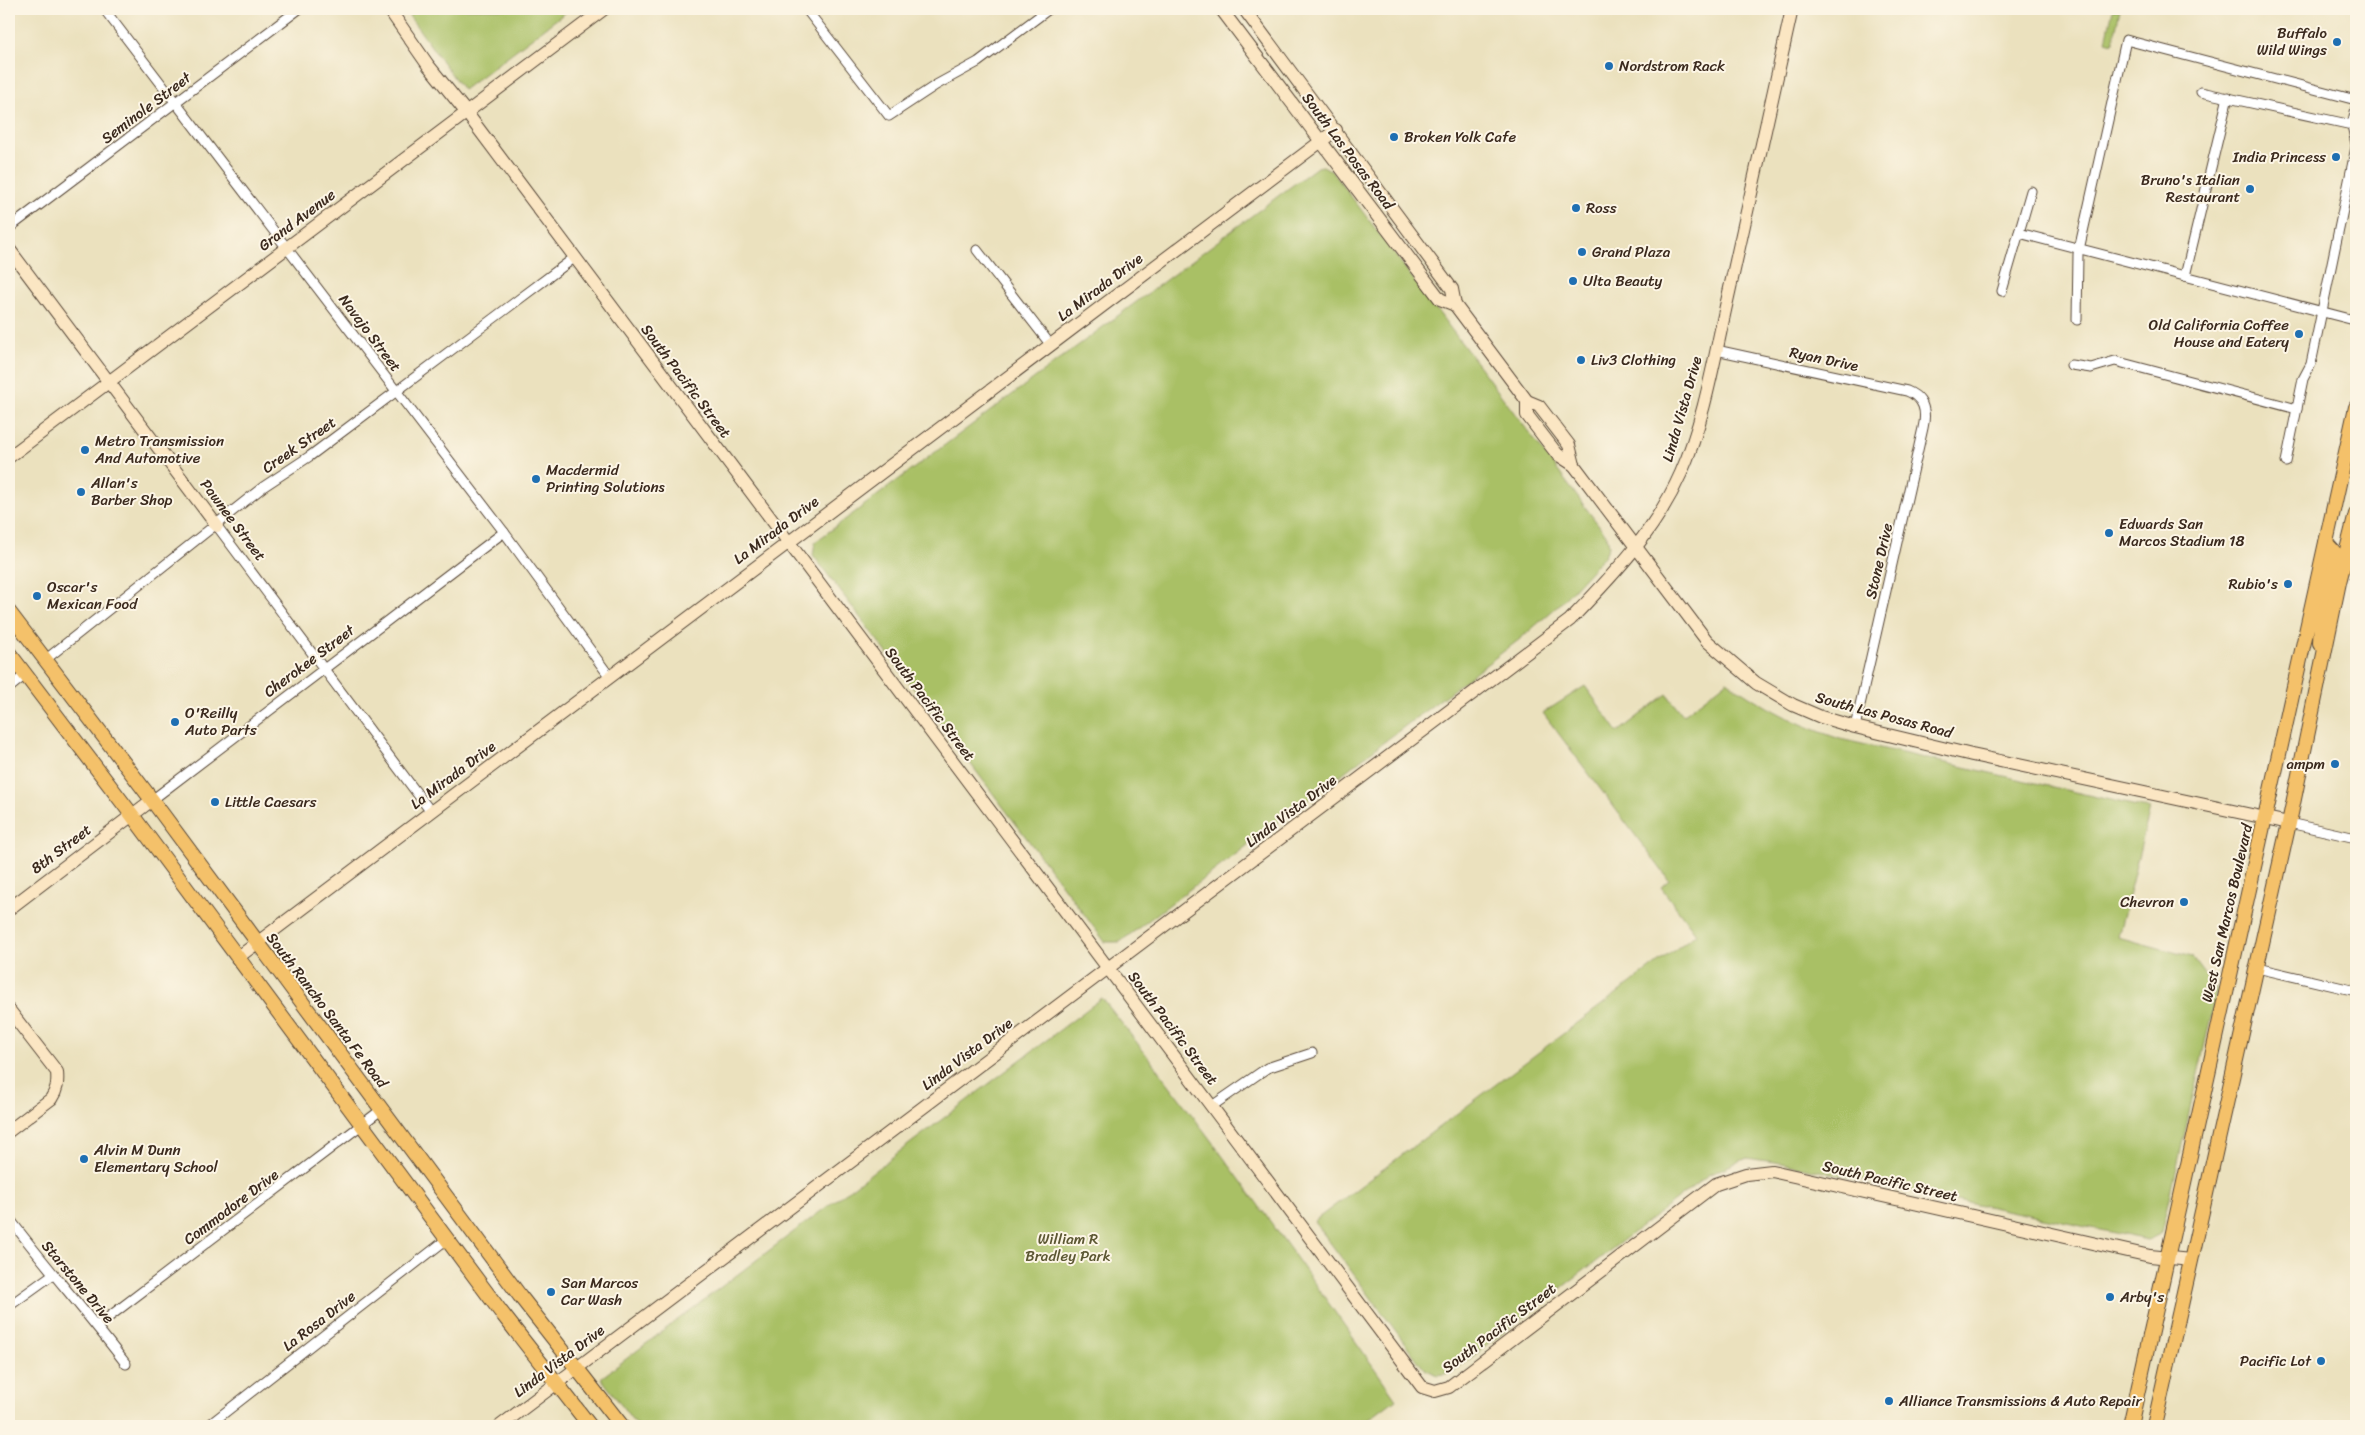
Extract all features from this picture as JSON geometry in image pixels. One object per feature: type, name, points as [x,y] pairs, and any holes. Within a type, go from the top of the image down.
[{"type":"main road","name":"West San Marcos Boulevard","points":[[2130,1426],[2356,407]]},
{"type":"main road","points":[[2154,1426],[2290,823],[2339,582],[2356,514]]},
{"type":"main road","points":[[2323,658],[2319,639],[2321,619],[2335,553],[2326,543]]},
{"type":"main road","name":"South Rancho Santa Fe Road","points":[[9,612],[152,800],[520,1296],[622,1426]]},
{"type":"main road","points":[[9,653],[132,815],[361,1125],[590,1426]]},
{"type":"street","name":"Navajo Street","points":[[104,9],[504,532],[610,677]]},
{"type":"street","name":"Seminole Street","points":[[9,228],[177,103],[298,9]]},
{"type":"street","name":"South Pacific Street","points":[[389,9],[428,65],[466,112],[1422,1387],[1435,1391],[1449,1387],[1716,1184],[1746,1174],[1772,1172],[2134,1252],[2191,1260]]},
{"type":"street","name":"Grand Avenue","points":[[9,457],[604,9]]},
{"type":"street","points":[[806,9],[889,116],[936,85],[978,62],[1048,9]]},
{"type":"street","name":"South Las Posas Road","points":[[1221,9],[1440,299],[1455,305]]},
{"type":"street","name":"South Las Posas Road","points":[[1244,9],[1336,130],[1452,289],[1455,305],[1527,401],[1539,406],[1569,445],[1574,465],[1637,547],[1688,618],[1728,661],[1756,683],[1793,705],[1821,717],[1855,727],[2290,823]]},
{"type":"street","name":"Linda Vista Drive","points":[[500,1426],[1109,970],[1570,620],[1623,565],[1637,547],[1681,473],[1696,428],[1716,350],[1792,9]]},
{"type":"street","points":[[2077,320],[2080,249],[2126,40],[2356,100]]},
{"type":"street","points":[[2201,92],[2352,125]]},
{"type":"street","points":[[2185,276],[2228,98]]},
{"type":"street","points":[[2286,462],[2303,379],[2311,364],[2356,146],[2352,125],[2356,108]]},
{"type":"street","name":"La Mirada Drive","points":[[237,958],[1336,130]]},
{"type":"street","points":[[2002,291],[2031,191]]},
{"type":"street","points":[[2019,233],[2354,320]]},
{"type":"street","name":"Pawnee Street","points":[[9,249],[326,669],[431,812]]},
{"type":"street","points":[[977,250],[1050,344]]},
{"type":"street","name":"Creek Street","points":[[45,660],[217,526],[263,487],[310,456],[574,258]]},
{"type":"street","name":"Ryan Drive","points":[[1716,350],[1907,391],[1915,394],[1922,402]]},
{"type":"street","points":[[2071,365],[2091,368],[2115,361],[2297,409]]},
{"type":"street","name":"Stone Drive","points":[[1855,727],[1925,420],[1926,410],[1922,402]]},
{"type":"street","name":"Cherokee Street","points":[[132,815],[504,532]]},
{"type":"street","points":[[9,688],[25,675]]},
{"type":"street","name":"8th Street","points":[[9,910],[132,815]]},
{"type":"street","points":[[2290,823],[2356,838]]},
{"type":"street","points":[[2257,968],[2356,991]]},
{"type":"street","points":[[9,1010],[57,1072],[58,1080],[56,1092],[51,1099],[9,1131]]},
{"type":"street","points":[[1212,1106],[1267,1068],[1312,1053]]},
{"type":"street","name":"Commodore Drive","points":[[97,1326],[381,1110]]},
{"type":"street","name":"Starstone Drive","points":[[9,1218],[52,1275],[97,1326],[126,1364]]},
{"type":"street","name":"La Rosa Drive","points":[[208,1425],[447,1239]]},
{"type":"street","points":[[9,1306],[52,1275]]},
{"type":"green space","points":[[404,9],[570,9],[463,90]]},
{"type":"green space","points":[[2113,9],[2120,9],[2113,43],[2106,41]]},
{"type":"green space","points":[[1323,166],[1332,171],[1607,536],[1609,546],[1605,555],[1559,605],[1520,639],[1120,942],[1105,942],[813,555],[815,542],[1317,167]]},
{"type":"green space","points":[[1727,681],[1755,700],[1781,714],[1840,739],[2150,809],[2118,937],[2192,957],[2217,990],[2162,1233],[2148,1240],[1781,1163],[1747,1158],[1708,1175],[1451,1373],[1438,1375],[1424,1369],[1314,1221],[1696,934],[1661,887],[1669,880],[1543,713],[1585,686],[1618,732],[1667,694],[1683,715]]},
{"type":"green space","name":"William R Bradley Park","points":[[1102,998],[1252,1196],[1396,1399],[1360,1426],[637,1426],[601,1378]]},
{"type":"place","name":"Buffalo Wild Wings","points":[[2337,42]]},
{"type":"place","name":"Nordstrom Rack","points":[[1609,66]]},
{"type":"place","name":"Broken Yolk Cafe","points":[[1394,137]]},
{"type":"place","name":"India Princess","points":[[2336,157]]},
{"type":"place","name":"Bruno's Italian Restaurant","points":[[2250,189]]},
{"type":"place","name":"Ross","points":[[1576,208]]},
{"type":"place","name":"Grand Plaza","points":[[1582,252]]},
{"type":"place","name":"Ulta Beauty","points":[[1573,281]]},
{"type":"place","name":"Old California Coffee House and Eatery","points":[[2299,334]]},
{"type":"place","name":"Liv3 Clothing","points":[[1581,360]]},
{"type":"place","name":"Metro Transmission And Automotive","points":[[85,450]]},
{"type":"place","name":"Macdermid Printing Solutions","points":[[536,479]]},
{"type":"place","name":"Allan's Barber Shop","points":[[81,492]]},
{"type":"place","name":"Edwards San Marcos Stadium 18","points":[[2109,533]]},
{"type":"place","name":"Rubio's","points":[[2288,584]]},
{"type":"place","name":"Oscar's Mexican Food","points":[[37,596]]},
{"type":"place","name":"O'Reilly Auto Parts","points":[[175,722]]},
{"type":"place","name":"ampm","points":[[2335,764]]},
{"type":"place","name":"Little Caesars","points":[[215,802]]},
{"type":"place","name":"Chevron","points":[[2184,902]]},
{"type":"place","name":"Alvin M Dunn Elementary School","points":[[84,1159]]},
{"type":"place","name":"San Marcos Car Wash","points":[[551,1292]]},
{"type":"place","name":"Arby's","points":[[2110,1297]]},
{"type":"place","name":"Pacific Lot","points":[[2321,1361]]},
{"type":"place","name":"Alliance Transmissions & Auto Repair","points":[[1889,1401]]}]
